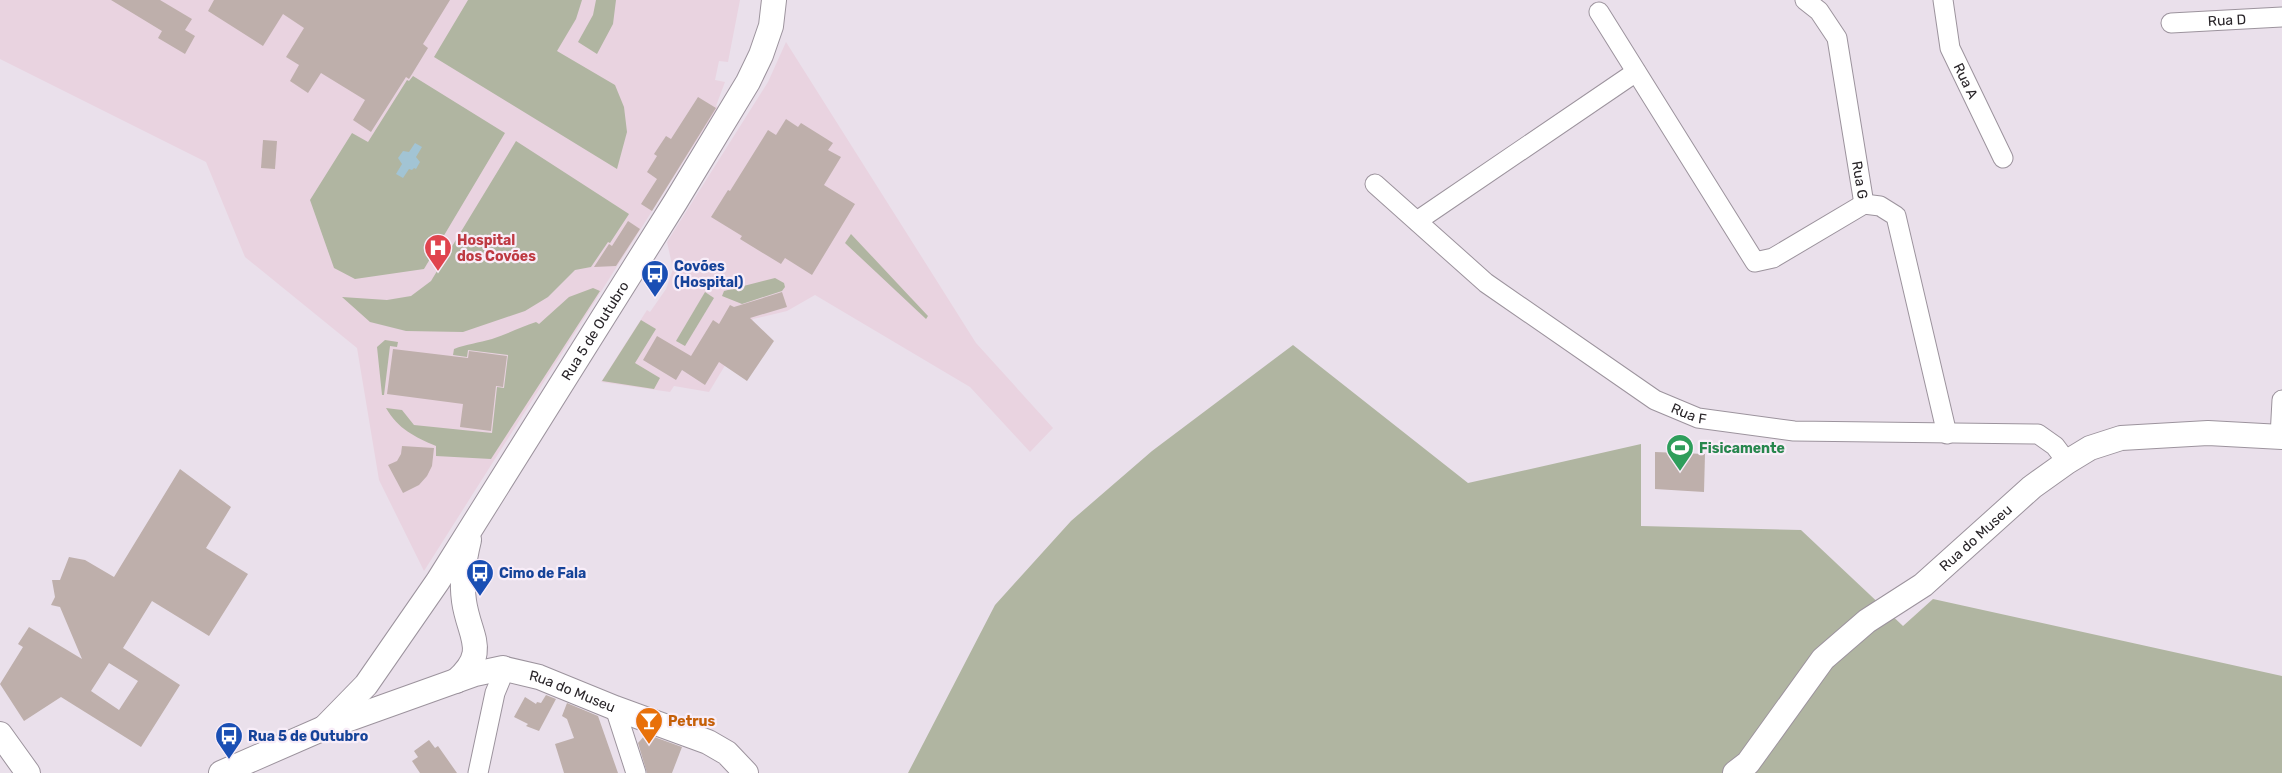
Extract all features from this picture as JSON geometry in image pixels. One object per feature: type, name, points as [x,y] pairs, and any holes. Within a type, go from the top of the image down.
[{"type":"street","name":"Rua 5 de Outubro","points":[[427,596],[736,104],[761,55],[771,26],[774,0]]},
{"type":"street","name":"Rua G","points":[[1805,0],[1819,11],[1837,38],[1864,204],[1880,206],[1896,216],[1947,434]]},
{"type":"street","name":"Rua A","points":[[1944,0],[1950,48],[2003,158]]},
{"type":"street","points":[[1599,12],[1755,262],[1773,258],[1864,204]]},
{"type":"street","name":"Rua D","points":[[2171,23],[2282,17]]},
{"type":"street","points":[[1417,221],[1636,72]]},
{"type":"street","name":"Rua F","points":[[1375,184],[1486,283],[1656,400],[1698,418],[1794,431],[2038,434],[2055,446],[2067,462]]},
{"type":"street","points":[[2281,437],[2282,400]]},
{"type":"street","name":"Rua do Museu","points":[[1735,773],[1748,763],[1823,659],[1867,621],[1923,585],[2032,487],[2067,462],[2090,448],[2121,438],[2208,433],[2281,437]]},
{"type":"street","name":"Rua 5 de Outubro","points":[[465,606],[462,579],[474,523]]},
{"type":"street","points":[[324,728],[355,699],[383,662],[427,596],[439,595],[453,598],[465,606],[475,639],[484,652],[504,668]]},
{"type":"street","points":[[455,682],[466,672],[474,660],[475,639]]},
{"type":"street","points":[[383,662],[383,676],[388,688],[397,695],[409,698]]},
{"type":"street","points":[[221,773],[324,728],[475,674],[504,668]]},
{"type":"street","points":[[478,773],[495,693],[504,668]]},
{"type":"street","name":"Rua do Museu","points":[[504,668],[539,677],[615,708],[708,742],[727,754],[746,773]]},
{"type":"street","points":[[615,708],[636,773]]},
{"type":"street","points":[[0,734],[28,773]]},
{"type":"shaded area","name":"Hospital dos Covões","points":[[0,0],[740,0],[728,62],[719,61],[715,80],[725,82],[716,106],[718,107],[424,571],[379,480],[357,348],[245,257],[206,162],[0,59]]},
{"type":"shaded area","points":[[786,42],[976,343],[1053,428],[1030,452],[970,387],[815,295],[787,311],[753,319],[709,392],[674,386],[670,392],[601,382],[647,310],[650,312],[666,289],[673,269],[667,242],[768,82]]},
{"type":"green space","points":[[468,0],[582,0],[576,19],[557,51],[615,85],[624,107],[627,132],[617,169],[434,57]]},
{"type":"green space","points":[[596,0],[616,0],[613,24],[597,54],[578,42],[593,15]]},
{"type":"green space","points":[[413,76],[505,133],[424,269],[355,279],[334,268],[310,200],[352,133],[368,142],[407,80],[409,81]]},
{"type":"green space","points":[[516,141],[629,214],[591,267],[575,270],[548,297],[525,311],[463,332],[406,331],[370,322],[342,297],[387,300],[411,296],[431,281]]},
{"type":"green space","points":[[851,234],[928,316],[926,319],[845,243]]},
{"type":"green space","points":[[775,278],[784,283],[785,287],[782,291],[742,304],[722,296],[724,291]]},
{"type":"green space","points":[[593,288],[600,291],[491,459],[436,456],[436,446],[408,432],[396,422],[386,408],[402,410],[414,425],[492,433],[497,387],[504,388],[508,355],[468,350],[467,357],[453,355],[454,349],[492,339],[536,322],[539,324],[569,297]]},
{"type":"green space","points":[[705,292],[714,298],[685,346],[676,341]]},
{"type":"green space","points":[[641,320],[656,329],[635,363],[660,378],[654,389],[602,381]]},
{"type":"green space","points":[[385,340],[398,342],[397,347],[390,346],[384,395],[382,395],[377,347]]},
{"type":"green space","points":[[1293,345],[1468,483],[1641,444],[1641,526],[1801,530],[1903,626],[1933,599],[2282,676],[2282,773],[908,773],[995,605],[1071,521],[1152,451]]},
{"type":"water","points":[[415,143],[422,147],[416,157],[420,162],[416,169],[409,169],[403,178],[396,174],[402,164],[398,158],[403,151],[409,152]]},
{"type":"building","points":[[111,0],[160,0],[192,19],[185,30],[195,36],[185,54],[158,38],[162,31]]},
{"type":"building","points":[[214,0],[450,0],[423,44],[428,48],[409,79],[406,77],[371,132],[353,120],[365,100],[321,73],[308,93],[290,81],[299,65],[286,57],[304,28],[283,14],[263,46],[208,11]]},
{"type":"building","points":[[698,97],[716,108],[652,211],[641,204],[657,179],[647,172],[657,156],[654,154],[666,136],[671,139]]},
{"type":"building","points":[[786,119],[798,127],[801,123],[833,143],[828,150],[841,157],[824,185],[855,204],[812,275],[785,258],[781,264],[740,239],[742,236],[711,217],[728,190],[730,191],[768,130],[776,135]]},
{"type":"building","points":[[263,140],[277,141],[275,169],[261,168]]},
{"type":"building","points":[[628,221],[640,229],[616,266],[594,267],[609,244],[612,246]]},
{"type":"building","points":[[782,292],[787,307],[750,318],[774,341],[747,381],[719,362],[705,385],[682,370],[676,380],[643,360],[657,336],[691,356],[713,320],[719,324],[730,305],[734,307]]},
{"type":"building","points":[[393,349],[468,358],[469,351],[507,356],[503,387],[496,386],[491,431],[460,427],[463,404],[387,394]]},
{"type":"building","points":[[402,446],[434,448],[432,466],[427,476],[419,485],[403,493],[388,465],[397,461],[401,454]]},
{"type":"building","name":"Fisicamente","points":[[1655,452],[1705,454],[1704,492],[1655,489]]},
{"type":"building","points":[[180,469],[231,507],[206,548],[248,574],[209,636],[152,601],[123,648],[180,685],[141,747],[61,697],[24,721],[0,684],[23,647],[18,644],[29,627],[82,659],[60,607],[51,605],[55,597],[52,580],[60,580],[69,557],[85,560],[114,577]],"holes":[[[109,663],[138,681],[119,710],[91,691]]]},
{"type":"building","points":[[546,695],[556,699],[539,731],[526,726],[528,724],[514,717],[525,697],[536,704],[537,702],[541,703]]},
{"type":"building","points":[[567,703],[598,716],[618,773],[564,773],[555,744],[574,738],[567,719],[562,716]]},
{"type":"building","points":[[646,734],[682,747],[672,773],[647,773],[638,743]]},
{"type":"building","points":[[429,740],[435,748],[438,746],[457,773],[420,773],[412,761],[418,757],[414,751]]},
{"type":"place","name":"Hospital dos Covões","points":[[438,272]]},
{"type":"place","name":"Covões (Hospital)","points":[[655,298]]},
{"type":"place","name":"Fisicamente","points":[[1680,472]]},
{"type":"place","name":"Cimo de Fala","points":[[480,597]]},
{"type":"place","name":"Petrus","points":[[649,745]]},
{"type":"place","name":"Rua 5 de Outubro","points":[[229,760]]}]
